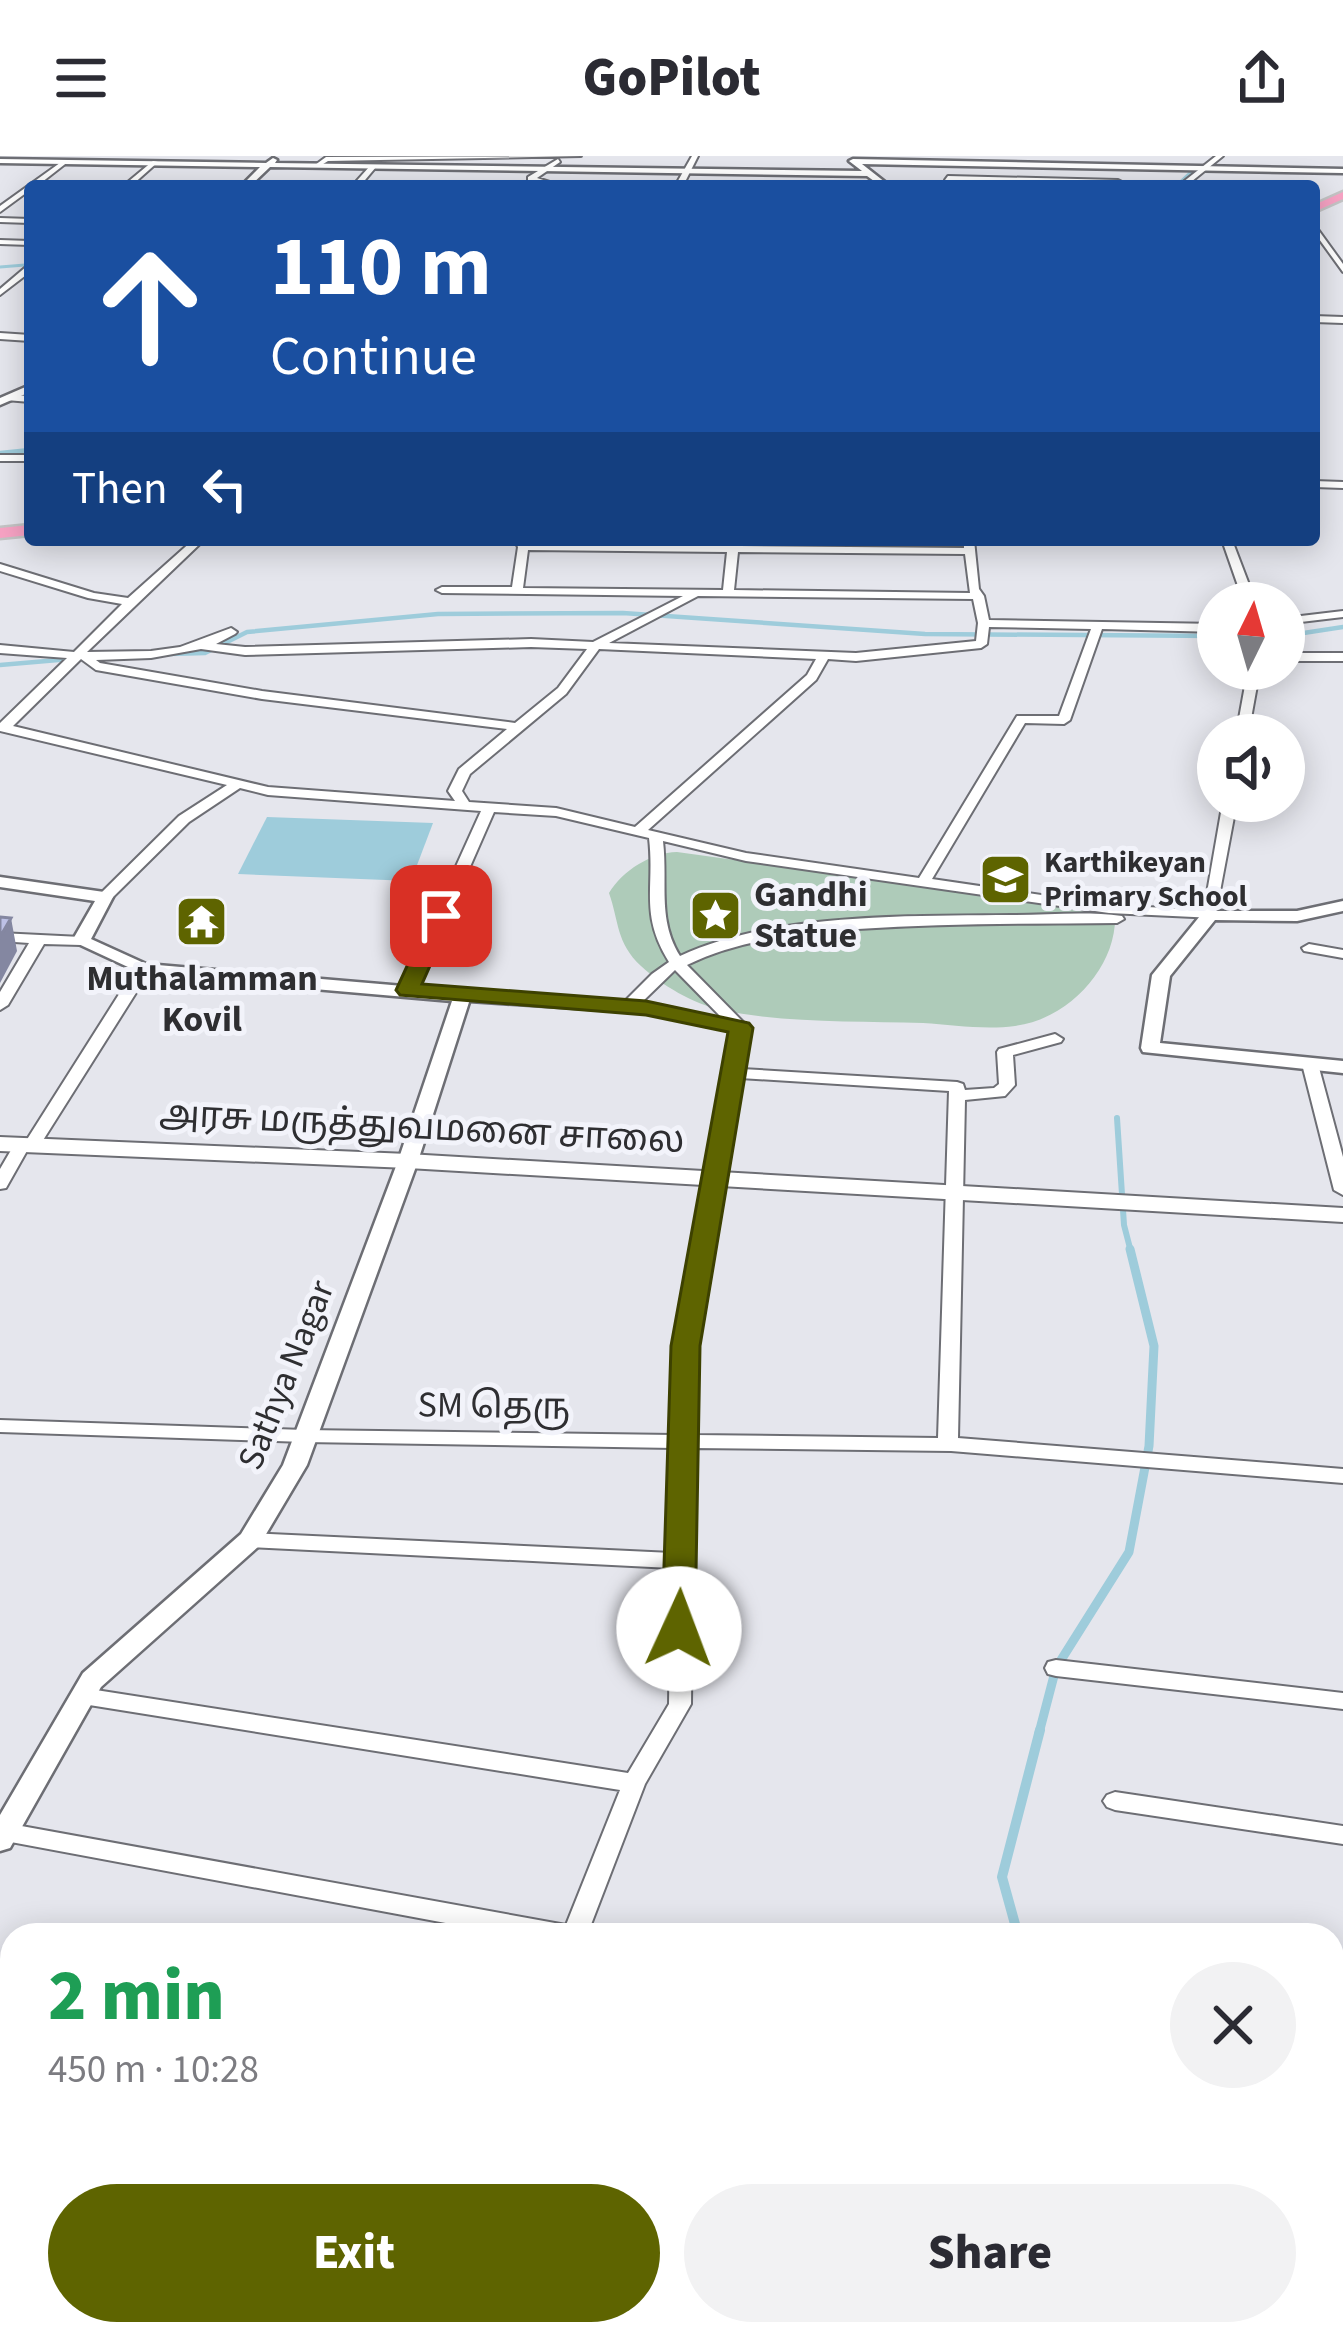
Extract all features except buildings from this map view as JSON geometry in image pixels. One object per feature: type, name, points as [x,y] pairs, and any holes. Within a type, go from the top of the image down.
[{"type":"main road","name":"அரசு மருத்துவமனை சாலை","points":[[18,1145],[408,1161],[1343,1215]]},
{"type":"street","points":[[251,180],[278,156]]},
{"type":"street","points":[[0,160],[372,167],[578,156]]},
{"type":"street","points":[[683,180],[695,156]]},
{"type":"street","points":[[832,156],[1343,170]]},
{"type":"street","points":[[1190,180],[1220,156]]},
{"type":"street","points":[[318,166],[326,159],[486,161],[542,169],[865,174]]},
{"type":"street","points":[[535,180],[531,179],[542,169],[562,159]]},
{"type":"street","points":[[858,159],[853,161],[876,180]]},
{"type":"street","points":[[934,160],[951,180]]},
{"type":"street","points":[[40,180],[66,161]]},
{"type":"street","points":[[134,180],[155,162]]},
{"type":"street","points":[[1123,180],[1147,165]]},
{"type":"street","points":[[361,180],[372,167]]},
{"type":"street","points":[[948,178],[1004,180]]},
{"type":"street","points":[[0,210],[24,192]]},
{"type":"street","points":[[0,200],[24,201]]},
{"type":"street","points":[[1320,234],[1343,271]]},
{"type":"street","points":[[1320,246],[1343,247]]},
{"type":"street","points":[[1,292],[17,291]]},
{"type":"street","points":[[2,728],[192,546]]},
{"type":"street","points":[[517,590],[521,546]]},
{"type":"street","points":[[728,594],[733,546]]},
{"type":"street","points":[[204,646],[245,651],[596,645],[824,656],[937,651],[981,644],[984,628],[969,546]]},
{"type":"street","points":[[1229,546],[1242,582]]},
{"type":"street","points":[[0,567],[92,596],[131,602]]},
{"type":"street","points":[[442,590],[978,596]]},
{"type":"street","points":[[464,804],[455,791],[464,772],[562,691],[596,645],[698,593]]},
{"type":"street","points":[[1305,619],[1343,614]]},
{"type":"street","points":[[923,884],[1022,719],[1064,720],[1098,625]]},
{"type":"street","points":[[984,628],[1197,627]]},
{"type":"street","points":[[0,649],[169,653],[204,646],[231,632]]},
{"type":"street","points":[[82,654],[96,666],[262,695],[518,727]]},
{"type":"street","points":[[646,833],[812,677],[824,656]]},
{"type":"street","points":[[1305,657],[1343,657]]},
{"type":"street","points":[[2,728],[235,786],[556,812],[746,856],[923,884],[1109,909],[1210,915]]},
{"type":"street","points":[[81,941],[106,896],[184,819],[235,786]]},
{"type":"street","points":[[408,990],[490,806]]},
{"type":"street","points":[[1226,822],[1210,915],[1161,975],[1150,1048],[1343,1067]]},
{"type":"street","points":[[646,833],[660,860],[656,915],[676,964],[741,1028]]},
{"type":"street","points":[[0,882],[106,896]]},
{"type":"street","points":[[628,1007],[676,964],[729,945],[812,927],[1297,916],[1343,907]]},
{"type":"street","points":[[0,937],[81,941],[142,969],[628,1007],[741,1028]]},
{"type":"street","points":[[0,1005],[39,939]]},
{"type":"street","points":[[1309,947],[1343,954]]},
{"type":"street","points":[[0,1184],[18,1145],[142,969]]},
{"type":"street","name":"Sathya Nagar","points":[[2,1836],[92,1680],[250,1540],[295,1465],[408,1161],[462,995]]},
{"type":"street","points":[[580,1923],[634,1783],[680,1704],[686,1346],[741,1028]]},
{"type":"street","points":[[957,1094],[999,1093],[1007,1084],[1005,1052],[1054,1039]]},
{"type":"street","points":[[1310,1064],[1343,1190]]},
{"type":"street","points":[[734,1072],[957,1087],[950,1444]]},
{"type":"street","name":"SM தெரு","points":[[0,1426],[304,1436],[950,1444],[1343,1476]]},
{"type":"street","points":[[250,1540],[680,1561]]},
{"type":"street","points":[[1056,1668],[1343,1700]]},
{"type":"street","points":[[83,1696],[634,1783]]},
{"type":"street","points":[[1115,1801],[1343,1835]]},
{"type":"street","points":[[2,1836],[497,1923]]},
{"type":"green space","points":[[677,852],[1115,913],[1114,933],[1099,970],[1086,987],[1054,1013],[1015,1026],[795,1019],[721,1010],[689,998],[649,973],[627,949],[619,931],[609,893],[648,859]]},
{"type":"water","points":[[267,817],[433,823],[411,881],[238,874]]},
{"type":"waterway","points":[[1182,180],[1193,170]]},
{"type":"waterway","points":[[0,267],[24,265]]},
{"type":"waterway","points":[[0,453],[24,451]]},
{"type":"waterway","points":[[169,654],[205,653],[247,632],[438,614],[623,613],[925,634],[1197,636]]},
{"type":"waterway","points":[[1305,633],[1343,627]]},
{"type":"waterway","points":[[0,665],[70,659]]},
{"type":"waterway","points":[[1117,1118],[1124,1225],[1131,1252]]},
{"type":"waterway","points":[[1039,1733],[1056,1668],[1129,1552],[1149,1446],[1154,1346],[1130,1249]]},
{"type":"waterway","points":[[1015,1923],[1002,1877],[1040,1730]]},
{"type":"place","name":"Karthikeyan Primary School","points":[[1005,879]]},
{"type":"place","name":"Gandhi Statue","points":[[715,915]]},
{"type":"place","name":"Muthalamman Kovil","points":[[202,922]]},
{"type":"route","points":[[441,916],[408,990],[646,1008],[741,1028],[686,1346],[679,1629]]}]
